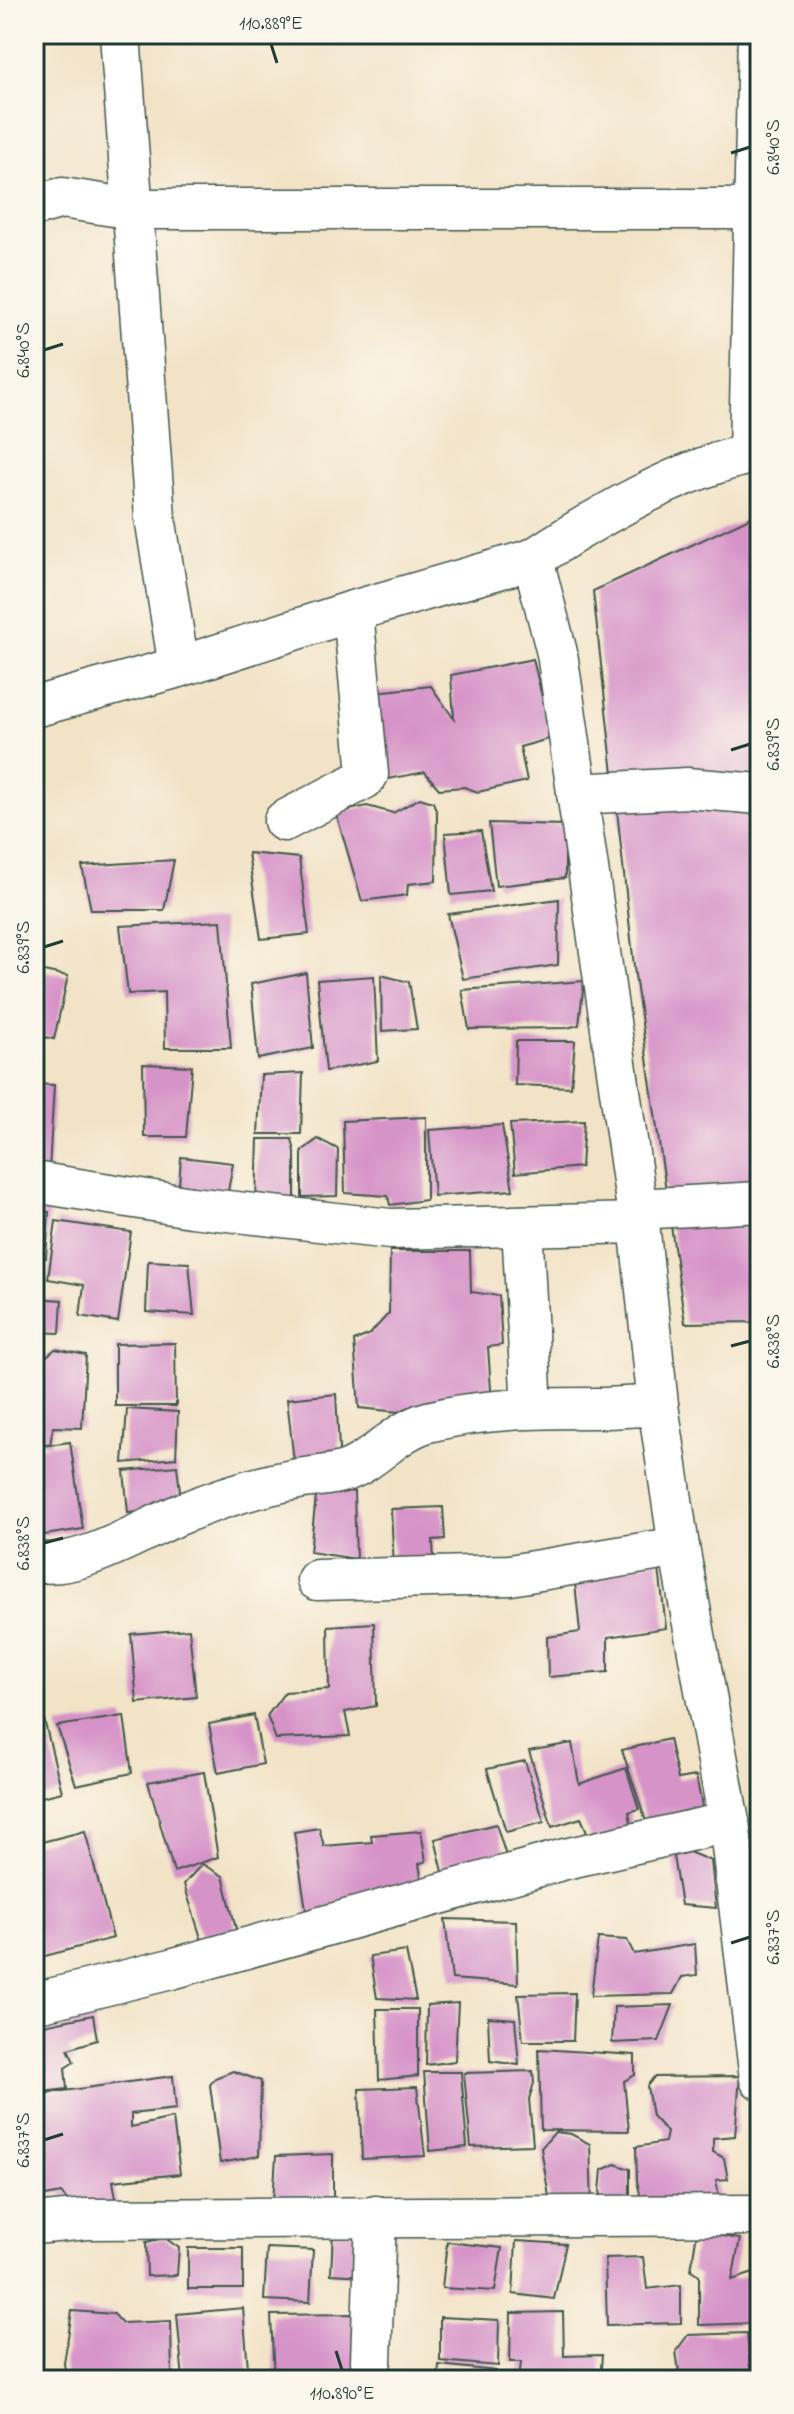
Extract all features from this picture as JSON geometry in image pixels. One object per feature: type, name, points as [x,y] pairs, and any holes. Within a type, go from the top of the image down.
[{"type":"street","points":[[120,34],[155,517],[179,667]]},
{"type":"street","points":[[34,707],[179,667],[353,611],[533,559],[584,525],[698,470],[755,453],[755,209],[759,54]]},
{"type":"street","points":[[34,206],[62,198],[133,209],[755,209]]},
{"type":"street","points":[[533,559],[557,653],[638,1216],[658,1405],[679,1547],[729,1822],[760,2079]]},
{"type":"street","points":[[284,821],[364,779],[368,774],[353,611]]},
{"type":"street","points":[[577,794],[687,788],[760,794]]},
{"type":"street","points":[[34,1182],[191,1207],[390,1229],[522,1226],[760,1202]]},
{"type":"street","points":[[522,1226],[532,1408]]},
{"type":"street","points":[[34,1561],[46,1564],[69,1560],[116,1545],[176,1516],[251,1490],[357,1467],[393,1438],[427,1423],[532,1408],[658,1405]]},
{"type":"street","points":[[317,1580],[510,1575],[679,1547]]},
{"type":"street","points":[[34,2003],[171,1969],[565,1859],[729,1822]]},
{"type":"street","points":[[34,2224],[87,2219],[760,2215]]},
{"type":"street","points":[[371,2361],[376,2216]]},
{"type":"building","points":[[760,513],[760,1322],[685,1323],[635,975],[593,591]]},
{"type":"building","points":[[533,659],[544,705],[557,718],[559,736],[520,747],[527,781],[478,792],[464,787],[439,789],[425,772],[377,781],[367,693],[431,686],[454,719],[451,675]]},
{"type":"building","points":[[420,798],[433,802],[437,813],[436,881],[408,884],[407,895],[362,901],[336,813],[367,806],[393,813]]},
{"type":"building","points":[[489,823],[565,825],[565,878],[496,886]]},
{"type":"building","points":[[481,831],[491,891],[451,895],[445,833]]},
{"type":"building","points":[[248,853],[299,858],[309,934],[261,939]]},
{"type":"building","points":[[174,860],[164,910],[91,910],[82,866]]},
{"type":"building","points":[[559,899],[558,965],[463,979],[448,914]]},
{"type":"building","points":[[221,921],[231,1048],[165,1048],[164,992],[128,994],[120,926]]},
{"type":"building","points":[[34,969],[68,976],[54,1039],[34,1035]]},
{"type":"building","points":[[306,973],[313,1048],[258,1059],[251,984]]},
{"type":"building","points":[[381,975],[409,982],[417,1029],[382,1031]]},
{"type":"building","points":[[374,976],[378,1061],[326,1071],[317,980]]},
{"type":"building","points":[[584,981],[579,1025],[567,1028],[469,1029],[462,990]]},
{"type":"building","points":[[516,1041],[575,1041],[571,1087],[515,1085]]},
{"type":"building","points":[[143,1064],[192,1066],[186,1137],[144,1137]]},
{"type":"building","points":[[303,1073],[301,1134],[258,1134],[261,1075]]},
{"type":"building","points":[[34,1084],[54,1085],[49,1170],[34,1169]]},
{"type":"building","points":[[426,1117],[426,1200],[390,1205],[388,1196],[345,1193],[343,1121]]},
{"type":"building","points":[[584,1121],[581,1167],[515,1173],[510,1124]]},
{"type":"building","points":[[502,1125],[513,1190],[434,1196],[429,1130]]},
{"type":"building","points":[[258,1139],[292,1139],[295,1152],[295,1207],[256,1202]]},
{"type":"building","points":[[318,1139],[338,1149],[337,1196],[302,1197],[302,1151]]},
{"type":"building","points":[[181,1157],[233,1163],[226,1203],[178,1200]]},
{"type":"building","points":[[34,1211],[49,1212],[46,1258],[34,1257]]},
{"type":"building","points":[[56,1221],[131,1232],[118,1322],[80,1316],[84,1285],[48,1279]]},
{"type":"building","points":[[390,1251],[470,1251],[471,1292],[499,1296],[502,1345],[488,1347],[492,1404],[430,1415],[359,1408],[354,1341],[370,1334],[389,1313]]},
{"type":"building","points":[[148,1261],[189,1263],[194,1315],[146,1312]]},
{"type":"building","points":[[34,1298],[62,1300],[60,1333],[34,1332]]},
{"type":"building","points":[[175,1343],[176,1406],[115,1406],[115,1344]]},
{"type":"building","points":[[55,1349],[86,1355],[82,1428],[53,1427],[50,1445],[34,1440],[34,1359],[42,1360]]},
{"type":"building","points":[[336,1394],[340,1467],[295,1471],[287,1399]]},
{"type":"building","points":[[127,1409],[178,1412],[176,1458],[123,1463]]},
{"type":"building","points":[[70,1442],[83,1529],[45,1535],[34,1531],[34,1447]]},
{"type":"building","points":[[177,1466],[182,1508],[128,1513],[124,1471]]},
{"type":"building","points":[[317,1487],[354,1492],[356,1559],[310,1552]]},
{"type":"building","points":[[443,1507],[445,1539],[433,1540],[434,1566],[394,1568],[391,1509]]},
{"type":"building","points":[[658,1560],[666,1628],[608,1637],[608,1672],[548,1677],[547,1637],[580,1632],[575,1583]]},
{"type":"building","points":[[374,1623],[376,1706],[345,1712],[350,1736],[276,1739],[267,1716],[285,1692],[329,1689],[328,1626]]},
{"type":"building","points":[[189,1629],[196,1697],[137,1703],[131,1634]]},
{"type":"building","points":[[34,1679],[62,1792],[34,1799]]},
{"type":"building","points":[[254,1715],[263,1764],[218,1773],[209,1724]]},
{"type":"building","points":[[124,1716],[132,1773],[76,1785],[57,1726]]},
{"type":"building","points":[[669,1739],[678,1779],[696,1776],[703,1811],[647,1824],[622,1750]]},
{"type":"building","points":[[572,1743],[579,1784],[626,1768],[639,1809],[629,1812],[633,1833],[592,1843],[581,1818],[552,1827],[529,1751]]},
{"type":"building","points":[[525,1761],[544,1822],[506,1832],[487,1769]]},
{"type":"building","points":[[204,1772],[218,1857],[174,1872],[148,1782]]},
{"type":"building","points":[[496,1824],[511,1872],[447,1888],[435,1839]]},
{"type":"building","points":[[319,1828],[324,1846],[372,1842],[371,1835],[421,1831],[426,1861],[419,1864],[423,1889],[307,1916],[294,1832]]},
{"type":"building","points":[[85,1831],[113,1938],[34,1959],[34,1844]]},
{"type":"building","points":[[689,1852],[711,1861],[716,1908],[681,1905],[673,1856]]},
{"type":"building","points":[[202,1864],[223,1876],[239,1941],[206,1954],[184,1884]]},
{"type":"building","points":[[445,1919],[516,1921],[518,1984],[452,1979]]},
{"type":"building","points":[[598,1938],[627,1940],[634,1954],[695,1944],[697,1975],[682,1977],[673,1994],[591,1996]]},
{"type":"building","points":[[406,1951],[416,2000],[377,1998],[370,1956]]},
{"type":"building","points":[[575,1993],[573,2041],[523,2041],[518,1994]]},
{"type":"building","points":[[458,2003],[455,2061],[426,2065],[427,2005]]},
{"type":"building","points":[[673,2005],[659,2041],[612,2043],[614,2007]]},
{"type":"building","points":[[377,2009],[418,2009],[418,2076],[379,2080]]},
{"type":"building","points":[[93,2015],[97,2040],[68,2049],[74,2062],[65,2068],[67,2089],[34,2093],[34,2027]]},
{"type":"building","points":[[488,2017],[515,2019],[519,2065],[490,2061]]},
{"type":"building","points":[[539,2049],[635,2055],[635,2075],[624,2081],[629,2131],[541,2130]]},
{"type":"building","points":[[233,2071],[261,2081],[259,2156],[220,2163],[210,2085],[215,2078]]},
{"type":"building","points":[[533,2071],[534,2083],[529,2099],[533,2145],[471,2147],[464,2073]]},
{"type":"building","points":[[424,2072],[461,2072],[467,2147],[430,2151]]},
{"type":"building","points":[[173,2076],[176,2109],[131,2114],[131,2127],[173,2118],[180,2174],[113,2181],[117,2204],[77,2211],[61,2193],[40,2197],[34,2152],[34,2095]]},
{"type":"building","points":[[740,2076],[735,2136],[713,2138],[713,2152],[724,2158],[728,2179],[716,2180],[720,2201],[643,2207],[637,2181],[636,2147],[665,2142],[667,2132],[652,2116],[647,2086],[654,2077]]},
{"type":"building","points":[[417,2087],[425,2156],[362,2159],[359,2089]]},
{"type":"building","points":[[555,2132],[571,2134],[590,2144],[592,2205],[551,2209],[541,2148]]},
{"type":"building","points":[[333,2154],[333,2199],[273,2201],[276,2156]]},
{"type":"building","points":[[615,2164],[630,2169],[630,2207],[605,2208],[600,2191],[602,2170]]},
{"type":"building","points":[[333,2231],[366,2232],[364,2276],[331,2274]]},
{"type":"building","points":[[697,2232],[740,2239],[732,2280],[760,2271],[759,2323],[699,2325],[699,2275],[691,2270]]},
{"type":"building","points":[[165,2238],[179,2248],[177,2275],[147,2276],[146,2242]]},
{"type":"building","points":[[516,2241],[566,2244],[554,2299],[513,2294]]},
{"type":"building","points":[[447,2242],[502,2248],[495,2291],[442,2288]]},
{"type":"building","points":[[188,2248],[243,2248],[243,2289],[188,2289]]},
{"type":"building","points":[[267,2248],[313,2250],[310,2302],[264,2300]]},
{"type":"building","points":[[643,2257],[647,2289],[681,2285],[681,2323],[607,2325],[605,2258]]},
{"type":"building","points":[[243,2308],[249,2380],[183,2380],[177,2314]]},
{"type":"building","points":[[72,2311],[114,2314],[122,2323],[171,2321],[172,2379],[66,2380],[64,2363]]},
{"type":"building","points":[[563,2312],[564,2356],[602,2355],[600,2380],[519,2380],[521,2362],[510,2362],[511,2313]]},
{"type":"building","points":[[357,2314],[357,2380],[274,2380],[271,2315]]},
{"type":"building","points":[[440,2317],[499,2320],[498,2366],[440,2361]]},
{"type":"building","points":[[747,2333],[751,2380],[680,2380],[676,2351],[688,2335]]},
{"type":"building","points":[[439,2365],[496,2371],[496,2380],[438,2380]]}]
